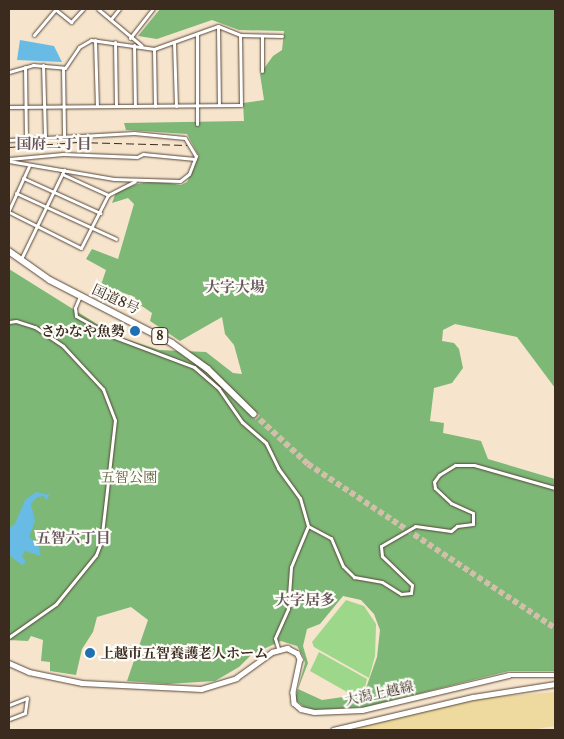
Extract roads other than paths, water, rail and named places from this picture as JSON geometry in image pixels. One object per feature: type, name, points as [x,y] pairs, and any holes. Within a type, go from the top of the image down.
[{"type":"highway","name":"国道8号","points":[[9,251],[20,260],[80,296],[143,326],[187,353],[221,380],[254,414]]},
{"type":"main road","points":[[9,664],[29,672],[82,683],[201,689],[236,678],[278,648]]},
{"type":"main road","name":"大潟上越線","points":[[278,648],[287,648],[299,655],[301,663],[292,699],[297,707],[314,712],[362,710],[510,675],[555,675]]},
{"type":"main road","points":[[333,730],[473,698],[555,684]]},
{"type":"street","points":[[34,34],[56,9],[71,22],[83,9]]},
{"type":"street","points":[[98,9],[130,38],[142,46]]},
{"type":"street","points":[[111,19],[119,9]]},
{"type":"street","points":[[130,38],[153,9]]},
{"type":"street","points":[[218,26],[219,105]]},
{"type":"street","points":[[64,136],[63,68],[80,46],[95,40],[154,49],[218,26],[240,35],[282,36]]},
{"type":"street","points":[[196,34],[197,124]]},
{"type":"street","points":[[9,107],[241,105],[240,35]]},
{"type":"street","points":[[262,36],[262,70]]},
{"type":"street","points":[[95,40],[97,106]]},
{"type":"street","points":[[115,42],[116,106]]},
{"type":"street","points":[[174,42],[176,106]]},
{"type":"street","points":[[134,45],[135,106]]},
{"type":"street","points":[[154,49],[155,106]]},
{"type":"street","points":[[9,72],[25,67],[43,65],[63,68]]},
{"type":"street","points":[[43,65],[45,136]]},
{"type":"street","points":[[25,67],[26,138]]},
{"type":"street","points":[[9,140],[45,136],[126,132],[185,138],[193,147],[195,159],[183,180],[136,180],[63,172],[9,160]]},
{"type":"street","points":[[9,160],[63,154],[137,158],[143,154],[195,159]]},
{"type":"street","points":[[29,166],[9,211],[81,248],[108,195],[136,180]]},
{"type":"street","points":[[20,260],[63,172]]},
{"type":"street","points":[[63,172],[108,195]]},
{"type":"street","points":[[23,178],[54,190],[100,213]]},
{"type":"street","points":[[16,193],[116,239]]},
{"type":"street","points":[[80,296],[75,308],[76,316],[112,336],[194,367],[219,389],[242,422],[266,443],[278,468],[300,498],[308,526],[291,567],[288,609],[275,638],[278,648]]},
{"type":"street","points":[[9,322],[35,327],[63,346],[103,389],[115,420],[101,542],[96,555],[56,604],[9,637]]},
{"type":"street","points":[[308,526],[330,538],[348,573],[382,582],[407,596],[413,589],[412,585],[382,556],[384,543],[415,526],[451,531],[475,522],[473,513],[451,503],[435,488],[434,482],[443,470],[454,465],[474,465],[555,488]]},
{"type":"street","points":[[9,705],[26,698],[25,713],[9,719]]},
{"type":"water","points":[[20,40],[54,46],[62,62],[17,60]]},
{"type":"water","points":[[36,492],[50,495],[46,500],[44,496],[37,497],[31,504],[35,521],[29,537],[38,544],[41,556],[25,551],[22,556],[26,562],[22,565],[9,555],[9,528],[15,524],[25,500]]},
{"type":"tunnel","points":[[254,414],[308,464],[555,628]]},
{"type":"railway","points":[[9,147],[78,142],[187,145]]},
{"type":"place","name":"さかなや魚勢","points":[[135,331]]},
{"type":"place","name":"上越市五智養護老人ホーム","points":[[90,653]]},
{"type":"district","name":"国府二丁目","points":[[54,144]]},
{"type":"district","name":"大字大場","points":[[235,287]]},
{"type":"district","name":"五智六丁目","points":[[73,538]]},
{"type":"district","name":"大字居多","points":[[305,600]]},
{"type":"park label","name":"五智公園","points":[[129,477]]}]
